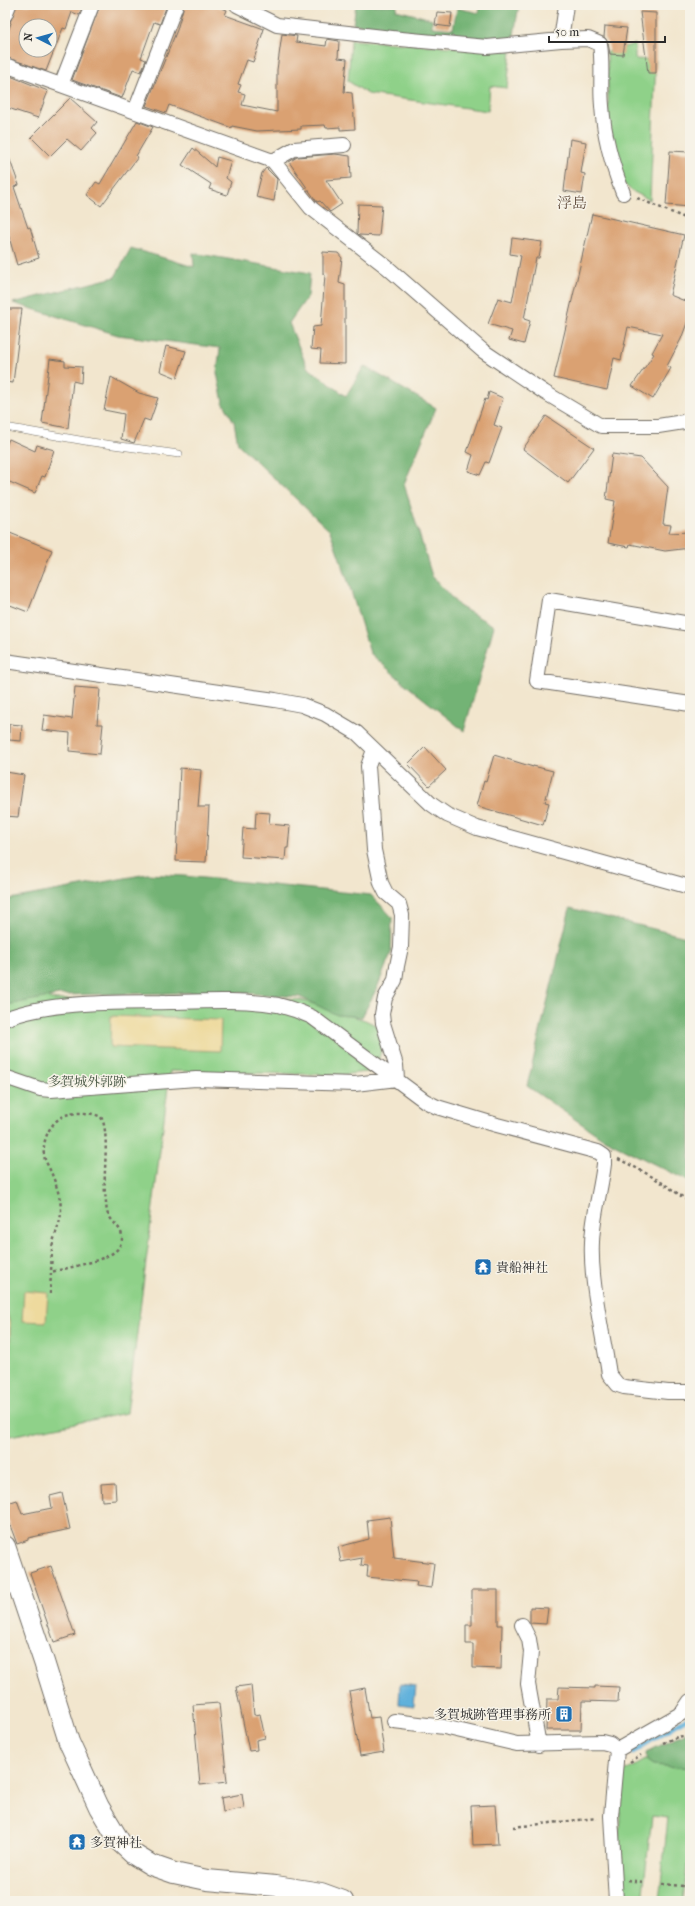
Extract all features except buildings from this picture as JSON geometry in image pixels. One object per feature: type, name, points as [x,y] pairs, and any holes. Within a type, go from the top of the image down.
[{"type":"street","points":[[5,15],[9,5]]},
{"type":"street","points":[[61,85],[92,5]]},
{"type":"street","points":[[135,111],[176,5]]},
{"type":"street","points":[[237,5],[277,25],[393,38],[487,47],[588,39],[600,44],[602,60],[602,105],[605,131],[613,166],[623,193]]},
{"type":"street","points":[[561,40],[566,5]]},
{"type":"street","points":[[5,65],[273,161],[311,208],[388,268],[483,351],[544,392],[601,426],[658,426],[690,421]]},
{"type":"street","points":[[273,161],[294,149],[344,145]]},
{"type":"street","points":[[690,624],[549,600],[537,681],[690,704]]},
{"type":"street","points":[[5,661],[302,705],[325,714],[350,729],[431,804],[447,815],[477,828],[690,887]]},
{"type":"street","points":[[374,750],[368,766],[374,850],[386,893],[399,904],[402,915],[401,947],[395,980],[385,998],[382,1014],[383,1023],[396,1065],[397,1079]]},
{"type":"street","points":[[5,1019],[36,1009],[129,1002],[220,1001],[276,1005],[297,1010],[312,1017],[397,1079],[425,1102],[437,1107],[598,1152],[604,1156],[602,1180],[595,1213],[592,1243],[595,1285],[609,1374],[618,1384],[624,1387],[668,1392],[690,1392]]},
{"type":"street","points":[[5,1077],[40,1089],[51,1090],[196,1079],[355,1084],[397,1079]]},
{"type":"street","points":[[5,1546],[69,1742],[93,1795],[120,1842],[133,1854],[151,1865],[174,1873],[207,1880],[299,1889],[321,1893],[343,1901]]},
{"type":"street","points":[[522,1625],[529,1639],[530,1646],[528,1684],[539,1745]]},
{"type":"street","points":[[617,1750],[682,1713],[690,1701]]},
{"type":"street","points":[[394,1721],[444,1727],[512,1743],[539,1745],[602,1742],[610,1744],[617,1750]]},
{"type":"street","points":[[616,1901],[611,1816],[617,1750]]},
{"type":"lane","points":[[5,427],[91,442],[180,454]]},
{"type":"path","points":[[623,193],[690,220]]},
{"type":"path","points":[[50,1294],[52,1242],[59,1224],[61,1211],[58,1190],[44,1156],[48,1131],[60,1118],[67,1115],[96,1114],[101,1117],[104,1128],[105,1191],[107,1211],[122,1232],[121,1242],[119,1247],[110,1255],[51,1272]]},
{"type":"path","points":[[604,1156],[613,1157],[656,1178],[676,1191],[690,1203]]},
{"type":"path","points":[[661,1743],[677,1737],[690,1735]]},
{"type":"path","points":[[615,1769],[646,1752]]},
{"type":"path","points":[[513,1827],[572,1822],[611,1816]]},
{"type":"path","points":[[662,1884],[684,1886]]},
{"type":"green space","points":[[356,5],[397,5],[396,10],[432,19],[432,27],[453,29],[457,8],[479,13],[480,5],[519,5],[513,41],[458,39],[353,24]]},
{"type":"green space","points":[[351,40],[511,51],[507,88],[490,86],[488,111],[368,94],[348,81]]},
{"type":"green space","points":[[635,44],[635,59],[656,60],[650,200],[632,191],[624,184],[609,131],[607,52]]},
{"type":"green space","points":[[131,248],[194,267],[193,253],[310,273],[308,296],[289,323],[307,367],[346,396],[364,366],[436,408],[404,484],[432,576],[459,606],[494,626],[464,731],[405,684],[370,653],[348,581],[330,531],[238,444],[234,422],[223,402],[217,373],[220,348],[118,335],[13,303],[115,277]]},
{"type":"green space","points":[[147,874],[184,876],[371,895],[392,917],[391,953],[377,988],[362,1017],[337,1015],[300,997],[230,992],[59,995],[13,1004],[5,1004],[5,900]]},
{"type":"green space","points":[[570,908],[690,938],[690,1182],[602,1138],[527,1086]]},
{"type":"green space","name":"多賀城外郭跡","points":[[5,984],[56,1000],[220,994],[301,1000],[365,1020],[378,1026],[382,1048],[375,1071],[340,1075],[170,1071],[127,1413],[5,1437],[5,1379],[10,1378],[10,1325],[5,1306]]},
{"type":"green space","points":[[690,1731],[690,1768],[653,1765],[647,1761],[646,1753]]},
{"type":"green space","points":[[679,1741],[690,1741],[690,1865],[687,1865],[683,1901],[659,1901],[668,1818],[652,1816],[642,1901],[623,1901],[619,1834],[622,1775],[626,1771]]},
{"type":"sand","points":[[111,1016],[221,1020],[220,1051],[110,1047]]},
{"type":"sand","points":[[24,1291],[48,1293],[46,1322],[22,1321]]},
{"type":"sand","points":[[5,1306],[10,1325],[10,1378],[5,1379]]},
{"type":"water","points":[[400,1684],[416,1686],[414,1706],[399,1704]]},
{"type":"waterway","points":[[633,1752],[690,1716]]},
{"type":"place","name":"貴船神社","points":[[483,1267]]},
{"type":"place","name":"多賀城跡管理事務所","points":[[564,1714]]},
{"type":"place","name":"多賀神社","points":[[77,1842]]},
{"type":"district","name":"浮島","points":[[572,203]]}]
